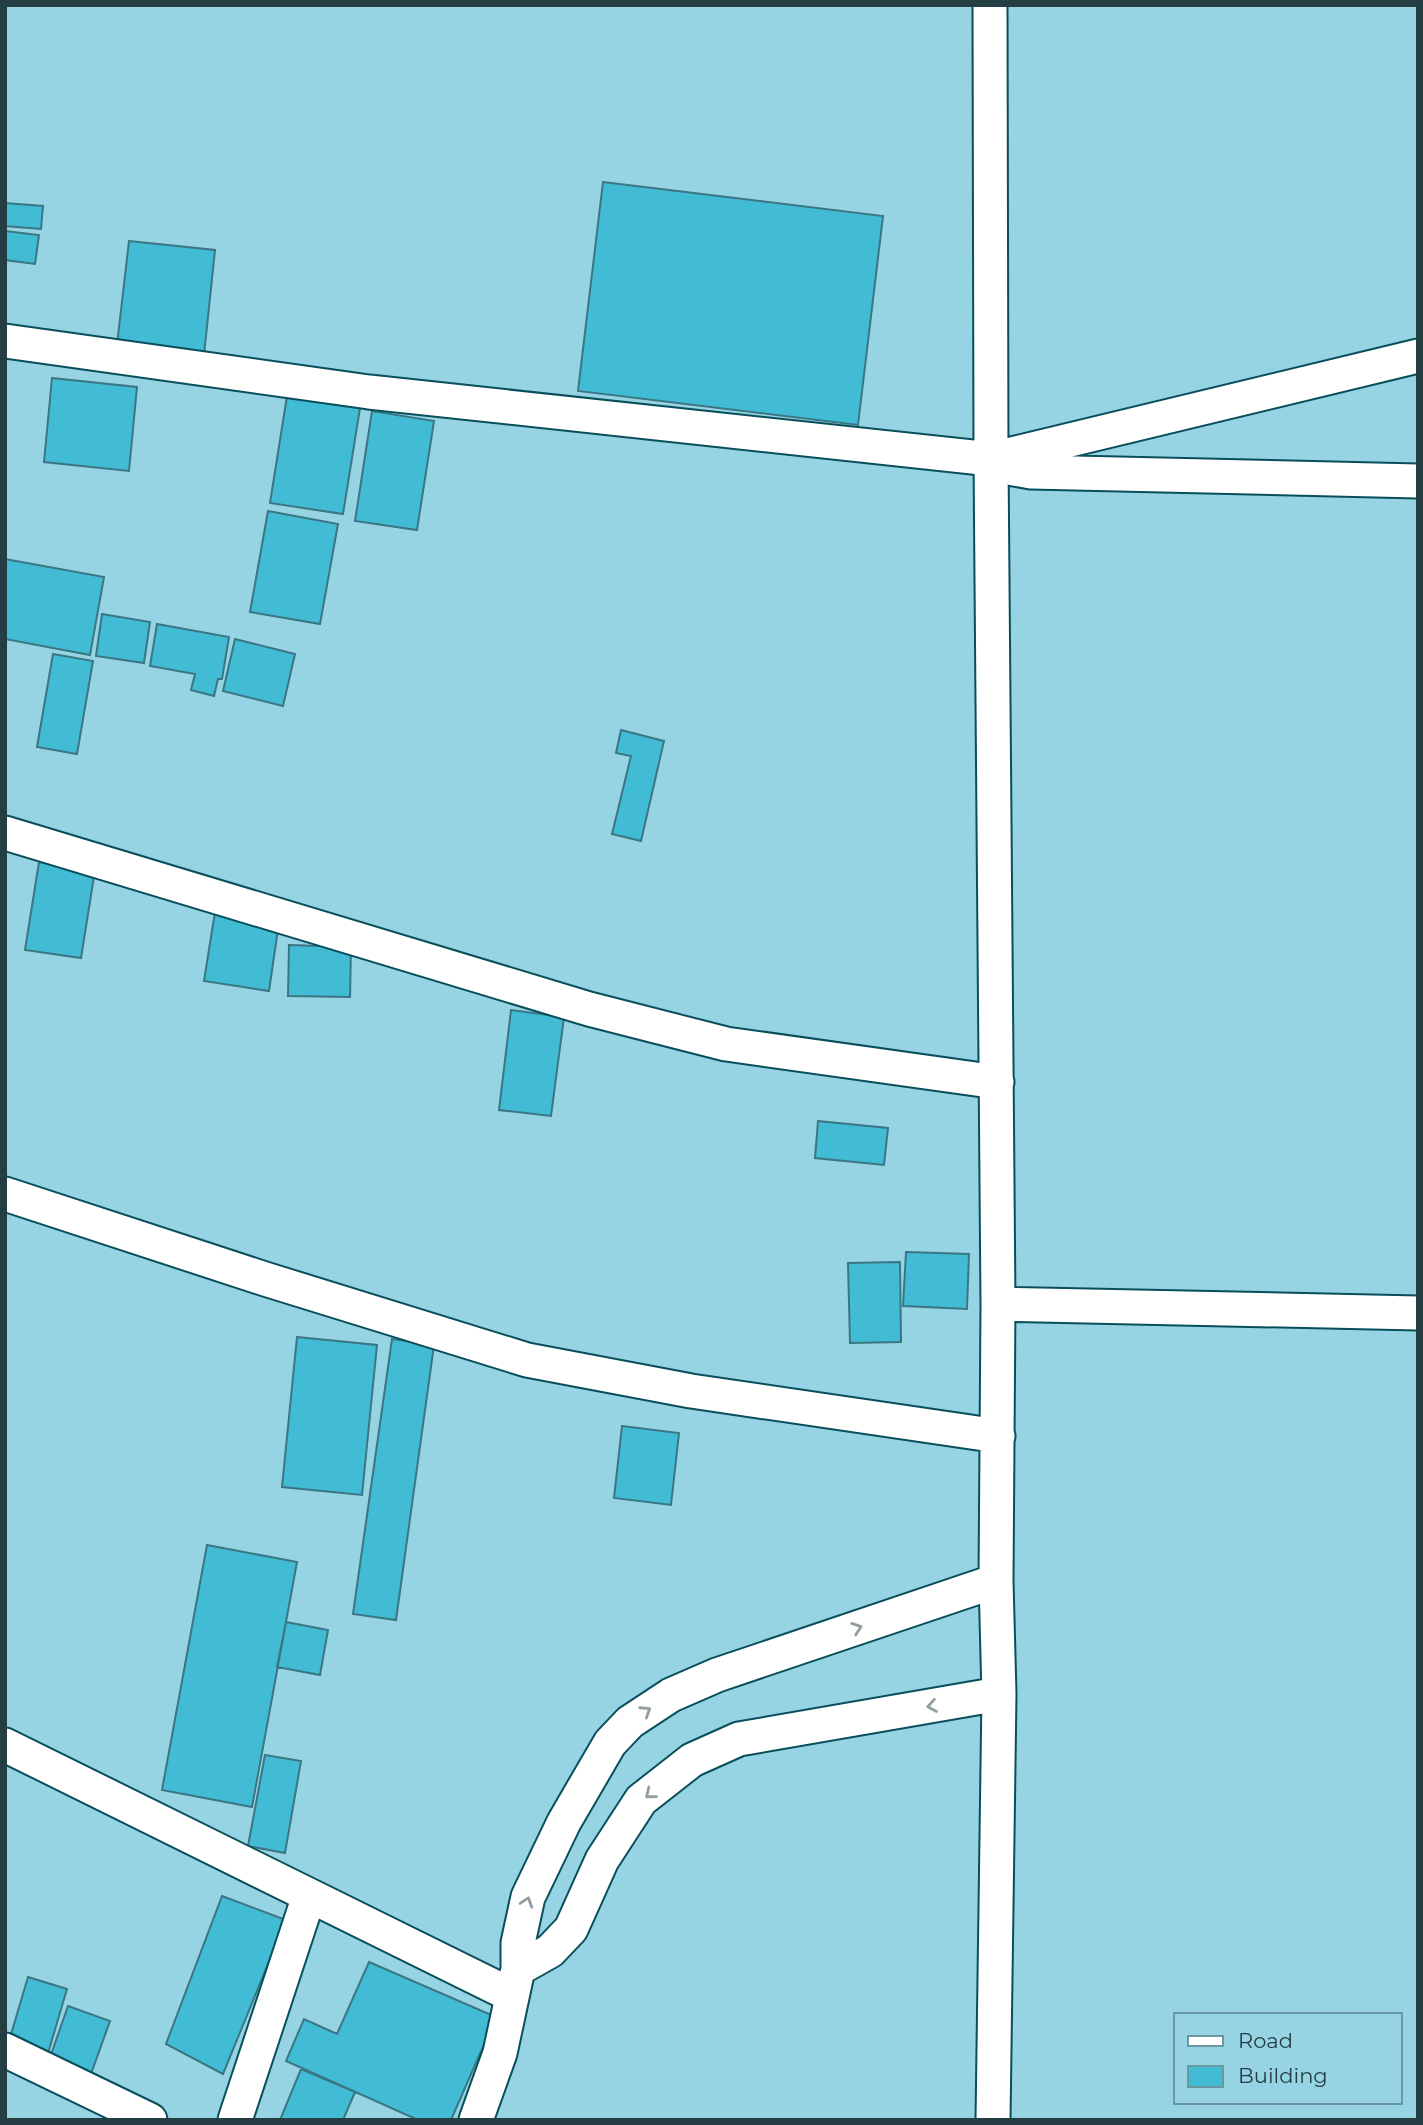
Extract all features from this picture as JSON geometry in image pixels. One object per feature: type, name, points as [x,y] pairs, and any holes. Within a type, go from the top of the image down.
[{"type":"street","points":[[990,5],[998,1304],[996,1581],[999,1695],[993,2120]]},
{"type":"street","points":[[5,341],[369,392],[991,459],[1014,469],[1031,472],[1418,481]]},
{"type":"street","points":[[991,459],[1418,356]]},
{"type":"street","points":[[5,833],[589,1009],[726,1044],[997,1082]]},
{"type":"street","points":[[5,1194],[265,1279],[527,1360],[691,1391],[998,1436]]},
{"type":"street","points":[[998,1304],[1418,1313]]},
{"type":"street","points":[[476,2120],[500,2053],[515,1982],[518,1942],[528,1897],[564,1822],[610,1743],[630,1722],[671,1695],[717,1675],[996,1581]]},
{"type":"street","points":[[515,1982],[571,1929],[602,1860],[641,1800],[692,1760],[739,1739],[999,1695]]},
{"type":"street","points":[[5,1745],[309,1896],[515,1982]]},
{"type":"street","points":[[235,2120],[309,1896]]},
{"type":"street","points":[[5,2050],[150,2120]]},
{"type":"building","points":[[603,182],[883,216],[858,425],[578,391]]},
{"type":"building","points":[[5,203],[43,206],[41,229],[5,226]]},
{"type":"building","points":[[5,231],[39,235],[35,264],[5,260]]},
{"type":"building","points":[[129,241],[215,250],[204,355],[117,345]]},
{"type":"building","points":[[52,378],[137,387],[129,471],[44,462]]},
{"type":"building","points":[[287,396],[360,408],[343,514],[270,503]]},
{"type":"building","points":[[372,411],[434,421],[417,530],[355,521]]},
{"type":"building","points":[[268,511],[338,524],[320,624],[250,612]]},
{"type":"building","points":[[5,559],[104,577],[90,655],[5,639]]},
{"type":"building","points":[[102,614],[150,622],[144,663],[96,656]]},
{"type":"building","points":[[157,624],[229,637],[222,679],[218,679],[214,696],[191,690],[195,674],[150,666]]},
{"type":"building","points":[[235,639],[295,654],[283,706],[223,691]]},
{"type":"building","points":[[53,654],[93,661],[77,754],[37,747]]},
{"type":"building","points":[[621,730],[664,741],[641,841],[612,834],[631,756],[616,753]]},
{"type":"building","points":[[39,862],[95,870],[81,958],[25,950]]},
{"type":"building","points":[[215,912],[278,929],[269,991],[204,981]]},
{"type":"building","points":[[289,945],[351,947],[350,997],[288,996]]},
{"type":"building","points":[[511,1010],[564,1017],[551,1116],[499,1110]]},
{"type":"building","points":[[818,1121],[888,1128],[884,1165],[815,1158]]},
{"type":"building","points":[[906,1252],[969,1254],[967,1309],[903,1306]]},
{"type":"building","points":[[900,1262],[901,1342],[850,1343],[848,1263]]},
{"type":"building","points":[[297,1337],[377,1345],[362,1495],[282,1487]]},
{"type":"building","points":[[392,1339],[434,1345],[396,1620],[353,1614]]},
{"type":"building","points":[[622,1426],[679,1433],[671,1505],[614,1498]]},
{"type":"building","points":[[207,1545],[297,1562],[252,1807],[162,1790]]},
{"type":"building","points":[[286,1622],[328,1630],[320,1675],[277,1667]]},
{"type":"building","points":[[265,1755],[301,1761],[285,1853],[248,1846]]},
{"type":"building","points":[[222,1896],[286,1920],[223,2074],[166,2044]]},
{"type":"building","points":[[369,1962],[496,2017],[451,2120],[418,2120],[286,2061],[304,2019],[337,2034]]},
{"type":"building","points":[[28,1977],[67,1989],[46,2060],[7,2048]]},
{"type":"building","points":[[68,2006],[110,2021],[87,2085],[47,2066]]},
{"type":"building","points":[[301,2069],[355,2092],[343,2120],[280,2120]]}]
